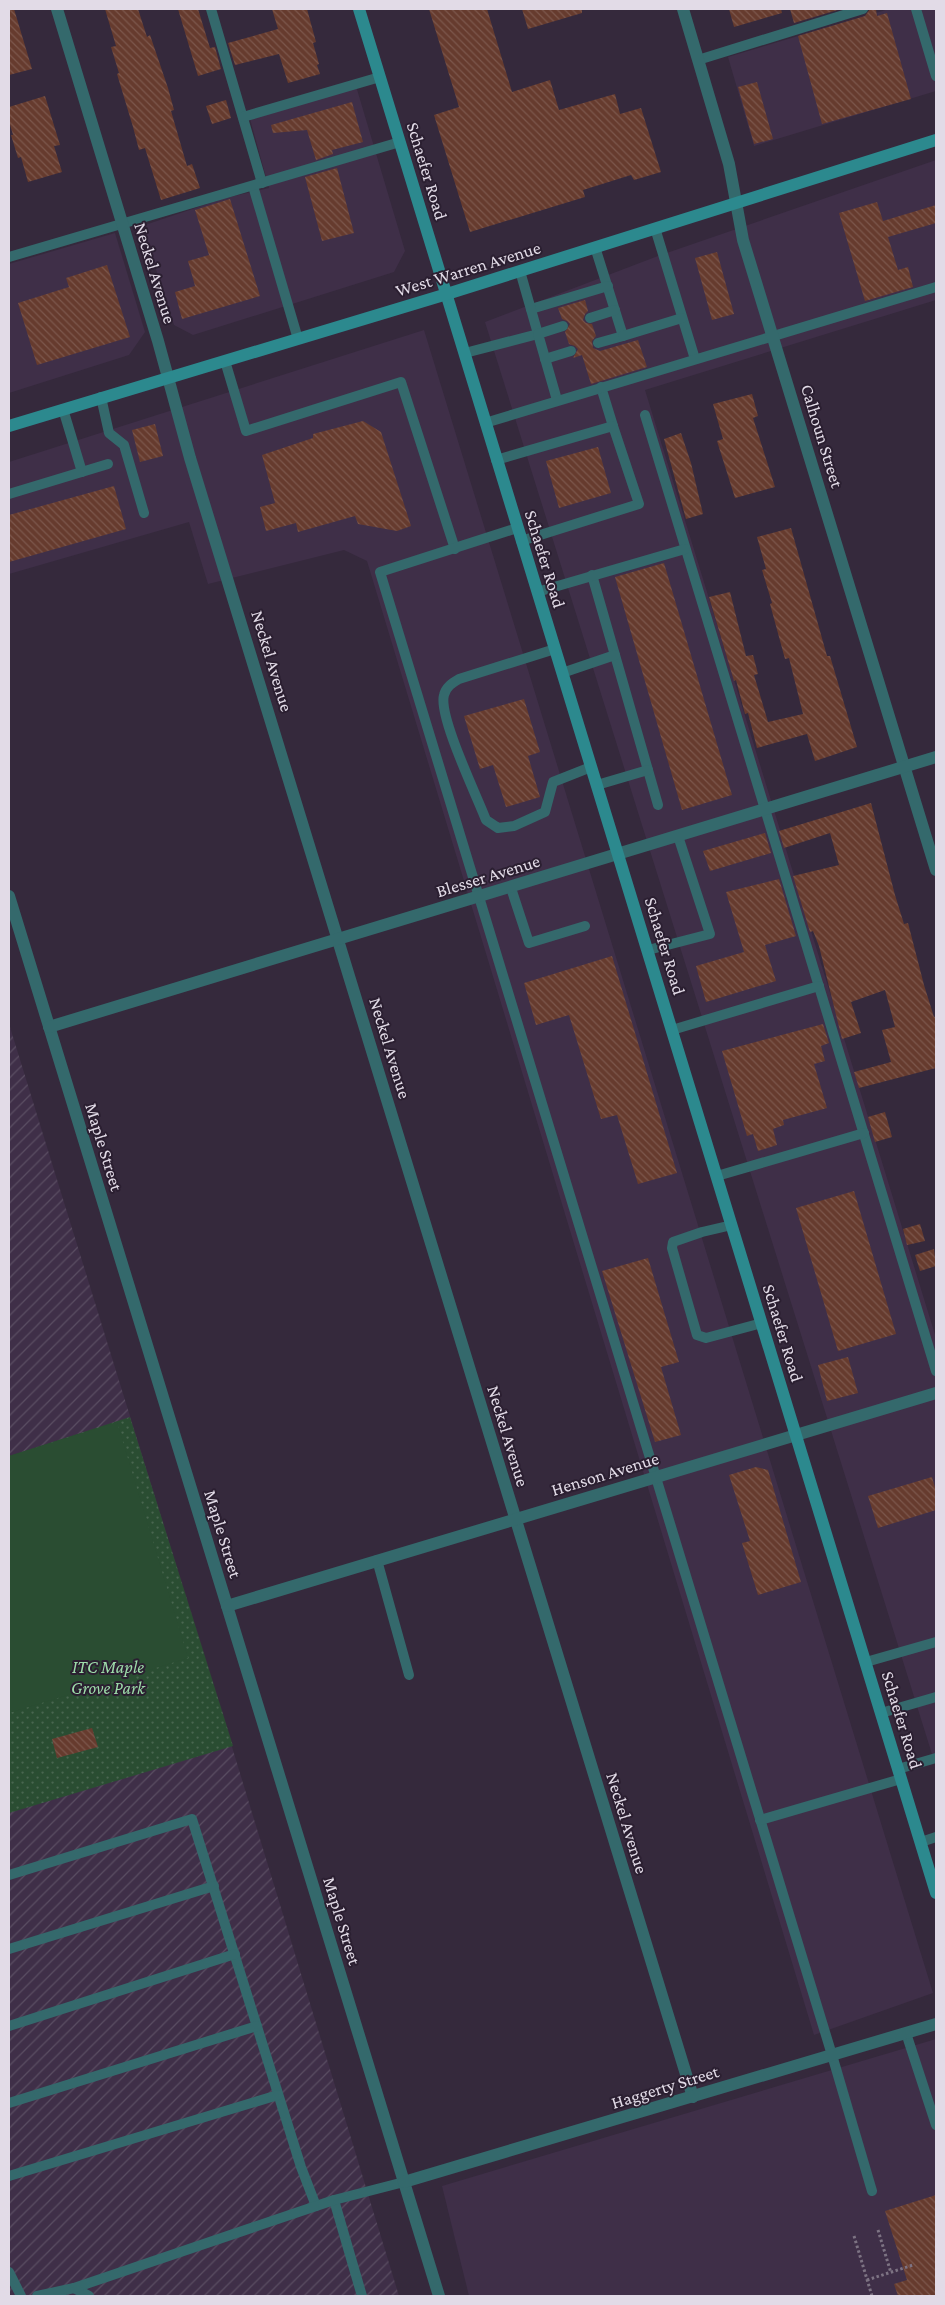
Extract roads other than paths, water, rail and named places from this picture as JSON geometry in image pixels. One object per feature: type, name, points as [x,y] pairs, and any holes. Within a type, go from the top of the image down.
[{"type":"main road","name":"Schaefer Road","points":[[360,9],[496,460],[936,1893]]},
{"type":"main road","name":"West Warren Avenue","points":[[9,426],[447,294],[936,140]]},
{"type":"street","name":"Neckel Avenue","points":[[57,9],[168,378],[190,458],[693,2097]]},
{"type":"street","name":"Calhoun Street","points":[[683,9],[729,164],[743,240],[936,870]]},
{"type":"street","name":"Blesser Avenue","points":[[49,1027],[511,888],[936,757]]},
{"type":"street","name":"Maple Street","points":[[9,896],[439,2296]]},
{"type":"street","name":"Henson Avenue","points":[[227,1606],[936,1393]]},
{"type":"street","name":"Haggerty Street","points":[[404,2182],[936,2024]]},
{"type":"lane","points":[[210,9],[243,117],[258,184],[298,339]]},
{"type":"lane","points":[[698,60],[863,9]]},
{"type":"lane","points":[[916,9],[936,76]]},
{"type":"lane","points":[[243,117],[380,77]]},
{"type":"lane","points":[[9,257],[400,142]]},
{"type":"lane","points":[[655,228],[695,359]]},
{"type":"lane","points":[[595,247],[623,336]]},
{"type":"lane","points":[[520,271],[557,400]]},
{"type":"lane","points":[[531,309],[608,286]]},
{"type":"lane","points":[[485,423],[936,287]]},
{"type":"lane","points":[[590,318],[615,310]]},
{"type":"lane","points":[[598,343],[682,318]]},
{"type":"lane","points":[[465,353],[563,326]]},
{"type":"lane","points":[[545,359],[571,351]]},
{"type":"lane","points":[[225,361],[246,431],[401,382],[455,548]]},
{"type":"lane","points":[[521,541],[639,504],[602,387]]},
{"type":"lane","points":[[101,397],[109,433],[124,445],[144,513]]},
{"type":"lane","points":[[63,409],[82,472]]},
{"type":"lane","points":[[645,415],[936,1371]]},
{"type":"lane","points":[[496,460],[613,426]]},
{"type":"lane","points":[[9,494],[108,464]]},
{"type":"lane","points":[[517,528],[380,572],[872,2191]]},
{"type":"lane","points":[[537,592],[686,549]]},
{"type":"lane","points":[[592,576],[658,805]]},
{"type":"lane","points":[[555,648],[459,679],[449,685],[443,696],[448,728],[486,820],[498,828],[514,826],[544,812],[553,782],[591,767]]},
{"type":"lane","points":[[562,673],[615,654]]},
{"type":"lane","points":[[597,785],[648,770]]},
{"type":"lane","points":[[648,950],[710,934],[678,836]]},
{"type":"lane","points":[[511,888],[529,943],[585,926]]},
{"type":"lane","points":[[672,1030],[819,986]]},
{"type":"lane","points":[[717,1176],[864,1133]]},
{"type":"lane","points":[[732,1225],[702,1232],[674,1242],[672,1248],[697,1335],[706,1338],[762,1323]]},
{"type":"lane","points":[[377,1560],[409,1675]]},
{"type":"lane","points":[[866,1662],[936,1642]]},
{"type":"lane","points":[[881,1712],[936,1697]]},
{"type":"lane","points":[[760,1820],[900,1774],[936,1758]]},
{"type":"lane","points":[[9,1875],[192,1819],[301,2167],[316,2206]]},
{"type":"lane","points":[[921,1842],[936,1837]]},
{"type":"lane","points":[[9,1949],[214,1886]]},
{"type":"lane","points":[[9,2026],[235,1954]]},
{"type":"lane","points":[[9,2103],[257,2026]]},
{"type":"lane","points":[[906,2033],[936,2125]]},
{"type":"lane","points":[[9,2176],[278,2095]]},
{"type":"lane","points":[[37,2296],[74,2288],[334,2200],[404,2182]]},
{"type":"lane","points":[[334,2200],[362,2296]]},
{"type":"lane","points":[[9,2272],[21,2296]]},
{"type":"lane","points":[[74,2288],[89,2296]]},
{"type":"park label","name":"ITC Maple Grove Park","points":[[108,1677]]}]
